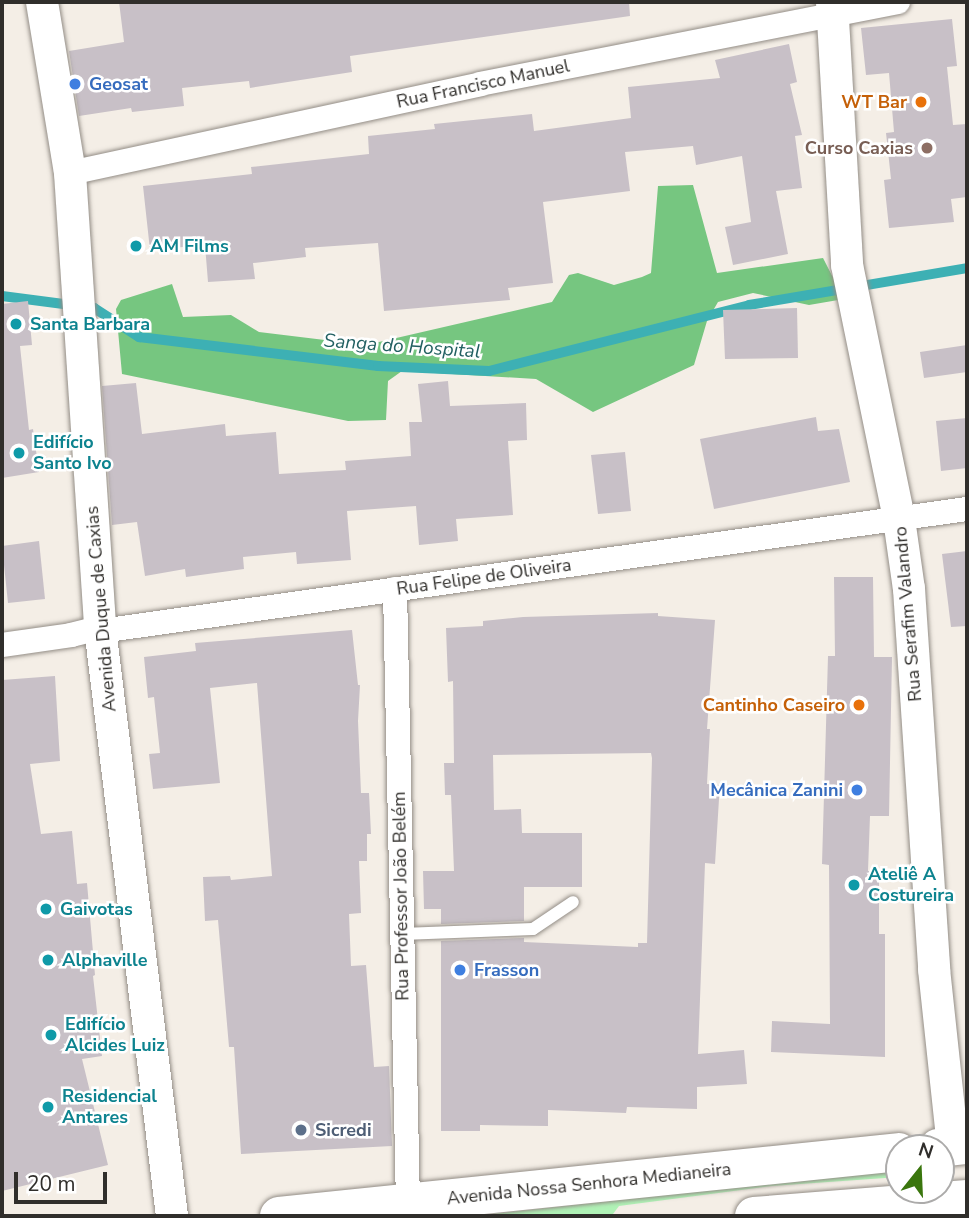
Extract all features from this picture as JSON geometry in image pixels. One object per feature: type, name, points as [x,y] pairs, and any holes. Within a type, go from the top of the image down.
[{"type":"main road","name":"Avenida Nossa Senhora Medianeira","points":[[279,1216],[885,1153]]},
{"type":"main road","points":[[754,1216],[885,1200]]},
{"type":"street","name":"Avenida Duque de Caxias","points":[[42,2],[70,173],[100,628],[172,1216]]},
{"type":"street","name":"Rua Francisco Manuel","points":[[70,173],[832,8],[898,2]]},
{"type":"street","name":"Rua Serafim Valandro","points":[[832,8],[847,265],[900,519],[909,589],[934,969],[948,1134]]},
{"type":"street","name":"Rua Felipe de Oliveira","points":[[2,645],[100,628],[115,629],[967,509]]},
{"type":"street","name":"Rua Professor João Belém","points":[[395,590],[408,1202]]},
{"type":"lane","points":[[402,934],[533,929],[573,902]]},
{"type":"green space","points":[[693,185],[717,273],[823,258],[844,299],[809,305],[753,293],[718,302],[707,321],[694,365],[593,412],[536,379],[402,371],[388,381],[386,420],[348,421],[122,374],[116,309],[121,300],[172,284],[183,317],[231,315],[259,332],[366,345],[552,302],[569,275],[578,273],[614,285],[642,277],[651,273],[658,186]]},
{"type":"green space","points":[[885,1171],[885,1178],[772,1186],[619,1206],[613,1214],[474,1216]]},
{"type":"building","points":[[119,2],[629,2],[630,16],[350,56],[352,72],[250,88],[249,81],[182,88],[184,106],[132,112],[131,108],[79,116],[69,51],[124,42]]},
{"type":"building","points":[[952,19],[957,66],[947,67],[953,125],[967,124],[967,197],[951,199],[954,222],[889,228],[884,180],[891,179],[886,133],[894,132],[889,73],[866,75],[861,28]]},
{"type":"building","points":[[789,44],[797,82],[790,84],[802,135],[795,136],[802,188],[776,191],[788,254],[733,265],[725,227],[751,222],[742,156],[696,165],[693,146],[625,152],[630,191],[543,202],[553,283],[508,288],[510,300],[384,311],[378,243],[305,248],[306,257],[253,263],[255,279],[208,282],[205,245],[150,250],[143,186],[252,174],[251,167],[369,154],[368,136],[435,129],[434,124],[532,114],[534,131],[631,118],[628,87],[720,78],[715,60]]},
{"type":"building","points":[[28,301],[32,345],[20,346],[29,430],[33,429],[39,472],[2,478],[2,304]]},
{"type":"building","points":[[797,308],[798,358],[725,359],[723,310]]},
{"type":"building","points":[[967,345],[967,372],[924,378],[920,352]]},
{"type":"building","points":[[448,381],[450,406],[526,403],[527,440],[508,441],[513,515],[456,519],[458,541],[419,545],[416,506],[347,511],[351,560],[297,564],[296,552],[243,557],[244,569],[186,577],[185,569],[145,576],[137,522],[112,525],[102,386],[136,383],[142,434],[225,424],[226,436],[276,432],[279,474],[346,470],[345,461],[411,456],[409,422],[422,422],[418,384]]},
{"type":"building","points":[[816,417],[818,431],[839,429],[850,482],[714,509],[700,439]]},
{"type":"building","points":[[967,418],[967,468],[941,471],[936,421]]},
{"type":"building","points":[[625,452],[631,511],[598,514],[591,455]]},
{"type":"building","points":[[39,541],[45,599],[8,603],[2,546]]},
{"type":"building","points":[[967,551],[967,626],[951,627],[942,554]]},
{"type":"building","points":[[834,577],[873,577],[874,657],[892,657],[889,816],[870,816],[868,871],[879,871],[879,934],[885,934],[885,1057],[771,1052],[772,1021],[830,1024],[829,865],[822,864],[828,656],[835,656]]},
{"type":"building","points":[[658,613],[658,616],[715,620],[707,729],[710,729],[707,784],[720,785],[715,864],[705,863],[698,1054],[744,1050],[747,1084],[697,1087],[697,1109],[627,1107],[626,1113],[548,1110],[548,1126],[480,1125],[480,1131],[441,1131],[441,941],[524,938],[524,942],[638,947],[638,943],[647,943],[652,758],[651,753],[493,755],[494,810],[521,809],[522,833],[582,833],[582,887],[524,887],[524,921],[441,924],[441,909],[424,909],[423,871],[454,871],[451,795],[445,795],[444,763],[454,763],[453,681],[448,682],[446,628],[483,626],[483,621],[523,617]]},
{"type":"building","points":[[352,630],[360,685],[358,721],[361,793],[369,793],[371,834],[367,834],[367,861],[359,861],[361,913],[349,914],[351,966],[366,965],[374,1067],[389,1066],[392,1146],[241,1154],[234,1047],[229,1047],[218,920],[205,921],[203,877],[230,876],[231,880],[272,876],[257,683],[210,688],[220,783],[153,789],[149,754],[160,753],[154,697],[148,698],[144,657],[196,651],[195,643]]},
{"type":"building","points":[[55,676],[60,761],[30,764],[41,834],[72,831],[77,884],[87,883],[102,1056],[82,1059],[108,1165],[2,1191],[2,680]]},
{"type":"waterway","name":"Sanga do Hospital","points":[[2,296],[94,308],[139,337],[378,366],[489,371],[749,305],[967,268]]},
{"type":"place","name":"Geosat","points":[[75,84]]},
{"type":"place","name":"WT Bar","points":[[921,102]]},
{"type":"place","name":"Curso Caxias","points":[[927,148]]},
{"type":"place","name":"AM Films","points":[[136,246]]},
{"type":"place","name":"Santa Barbara","points":[[16,324]]},
{"type":"place","name":"Edifício Santo Ivo","points":[[19,453]]},
{"type":"place","name":"Cantinho Caseiro","points":[[859,705]]},
{"type":"place","name":"Mecânica Zanini","points":[[857,790]]},
{"type":"place","name":"Ateliê A Costureira","points":[[854,885]]},
{"type":"place","name":"Gaivotas","points":[[46,909]]},
{"type":"place","name":"Alphaville","points":[[48,960]]},
{"type":"place","name":"Frasson","points":[[460,970]]},
{"type":"place","name":"Edifício Alcides Luiz","points":[[51,1035]]},
{"type":"place","name":"Residencial Antares","points":[[48,1107]]},
{"type":"place","name":"Sicredi","points":[[301,1130]]}]
